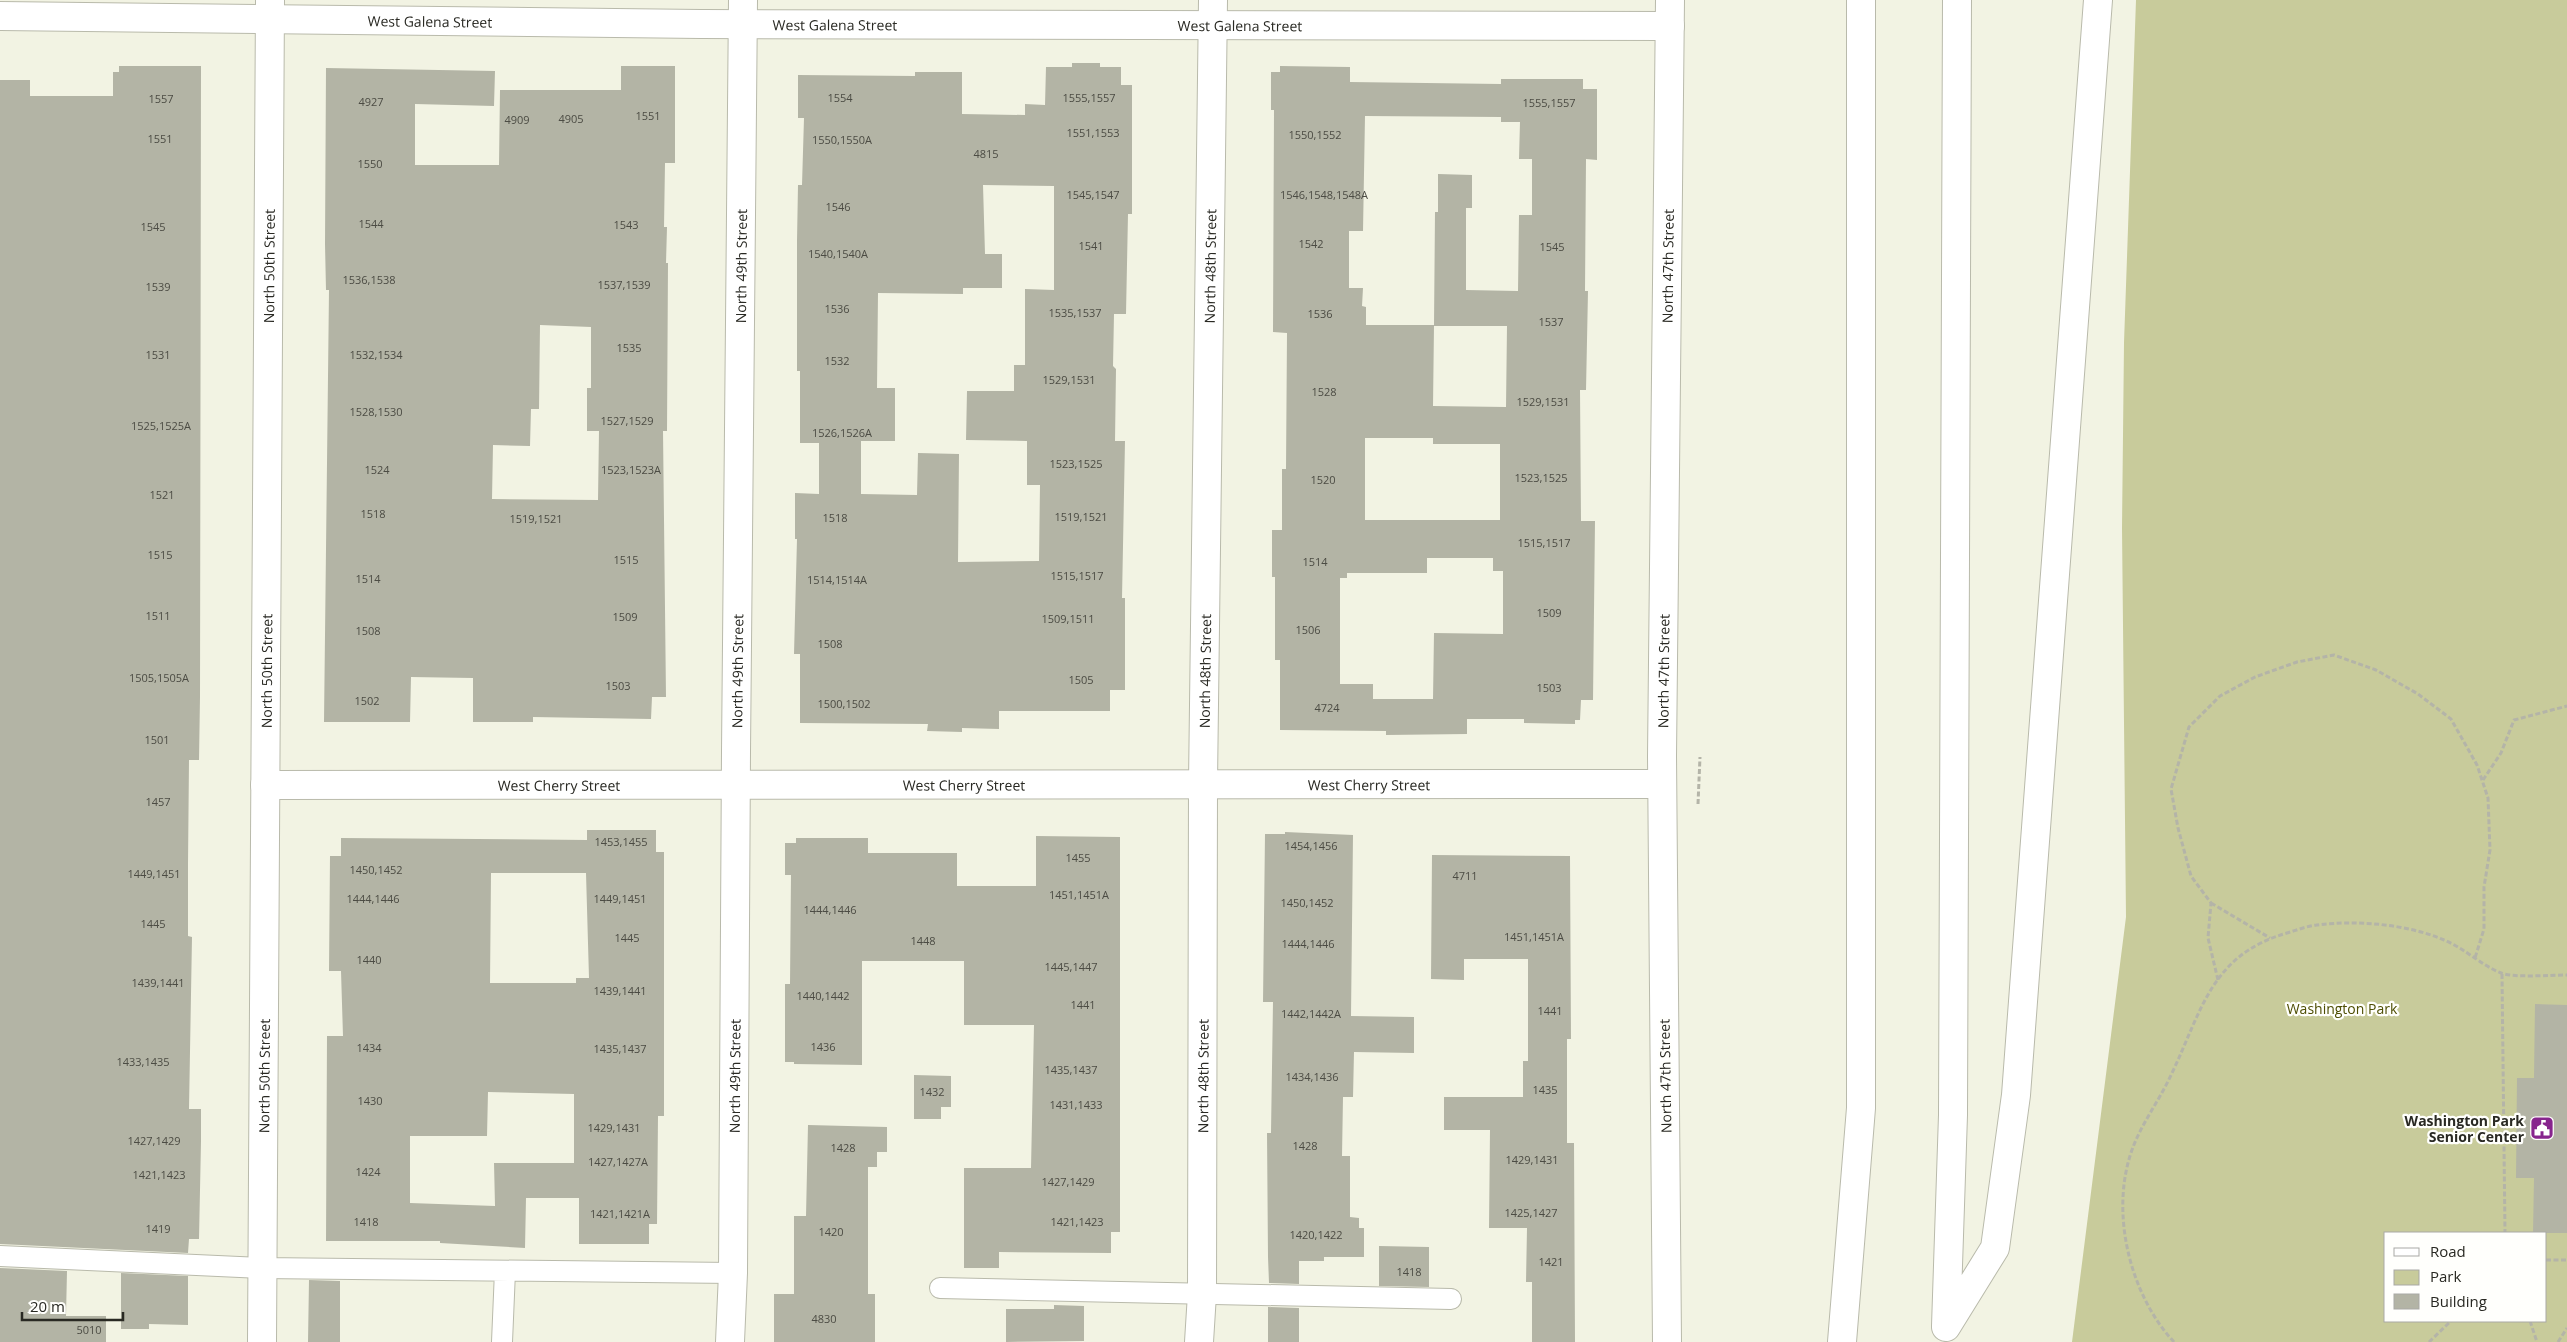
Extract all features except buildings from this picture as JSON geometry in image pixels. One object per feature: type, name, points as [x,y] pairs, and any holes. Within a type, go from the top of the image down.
[{"type":"main road","points":[[1842,1342],[1861,1108],[1861,0]]},
{"type":"main road","points":[[1946,1334],[1953,1115],[1957,0]]},
{"type":"main road","points":[[1946,1334],[1995,1248],[2016,1094],[2098,0]]},
{"type":"main road","name":"West Galena Street","points":[[0,16],[270,9],[743,12],[1670,13]]},
{"type":"main road","name":"North 50th Street","points":[[262,1342],[270,9]]},
{"type":"main road","name":"North 49th Street","points":[[730,1342],[734,1273],[743,12]]},
{"type":"main road","name":"North 48th Street","points":[[1200,1342],[1202,1294],[1203,782],[1213,12]]},
{"type":"main road","name":"North 47th Street","points":[[1668,1342],[1662,784],[1670,13]]},
{"type":"main road","name":"West Cherry Street","points":[[265,785],[1203,782],[1662,784]]},
{"type":"lane","points":[[0,1256],[262,1268],[734,1273]]},
{"type":"lane","points":[[502,1342],[505,1271]]},
{"type":"lane","points":[[940,1288],[1451,1299]]},
{"type":"path","points":[[2270,938],[2211,903],[2191,876],[2178,828],[2171,789],[2189,727],[2220,696],[2255,677],[2297,662],[2334,655],[2376,670],[2418,694],[2451,719],[2477,765],[2488,798],[2490,850],[2484,887],[2484,929],[2475,958]]},
{"type":"path","points":[[2482,781],[2501,753],[2514,720],[2567,706]]},
{"type":"path","points":[[1698,804],[1700,757]]},
{"type":"path","points":[[2211,903],[2208,938],[2218,980]]},
{"type":"path","points":[[2174,1342],[2165,1332],[2140,1291],[2123,1222],[2123,1201],[2129,1157],[2145,1120],[2171,1076],[2204,999],[2233,960],[2270,938],[2316,924],[2400,927],[2444,940],[2502,974],[2567,975]]},
{"type":"path","points":[[2502,974],[2505,1232]]},
{"type":"path","points":[[2547,1260],[2567,1260]]},
{"type":"path","points":[[2429,1342],[2450,1322]]},
{"type":"path","points":[[2530,1322],[2537,1342]]},
{"type":"path","points":[[2558,1342],[2567,1328]]},
{"type":"green space","name":"Washington Park","points":[[2136,0],[2567,0],[2567,1342],[2072,1342],[2126,917],[2122,528],[2124,343]]},
{"type":"place","name":"Washington Park Senior Center","points":[[2542,1128]]}]
